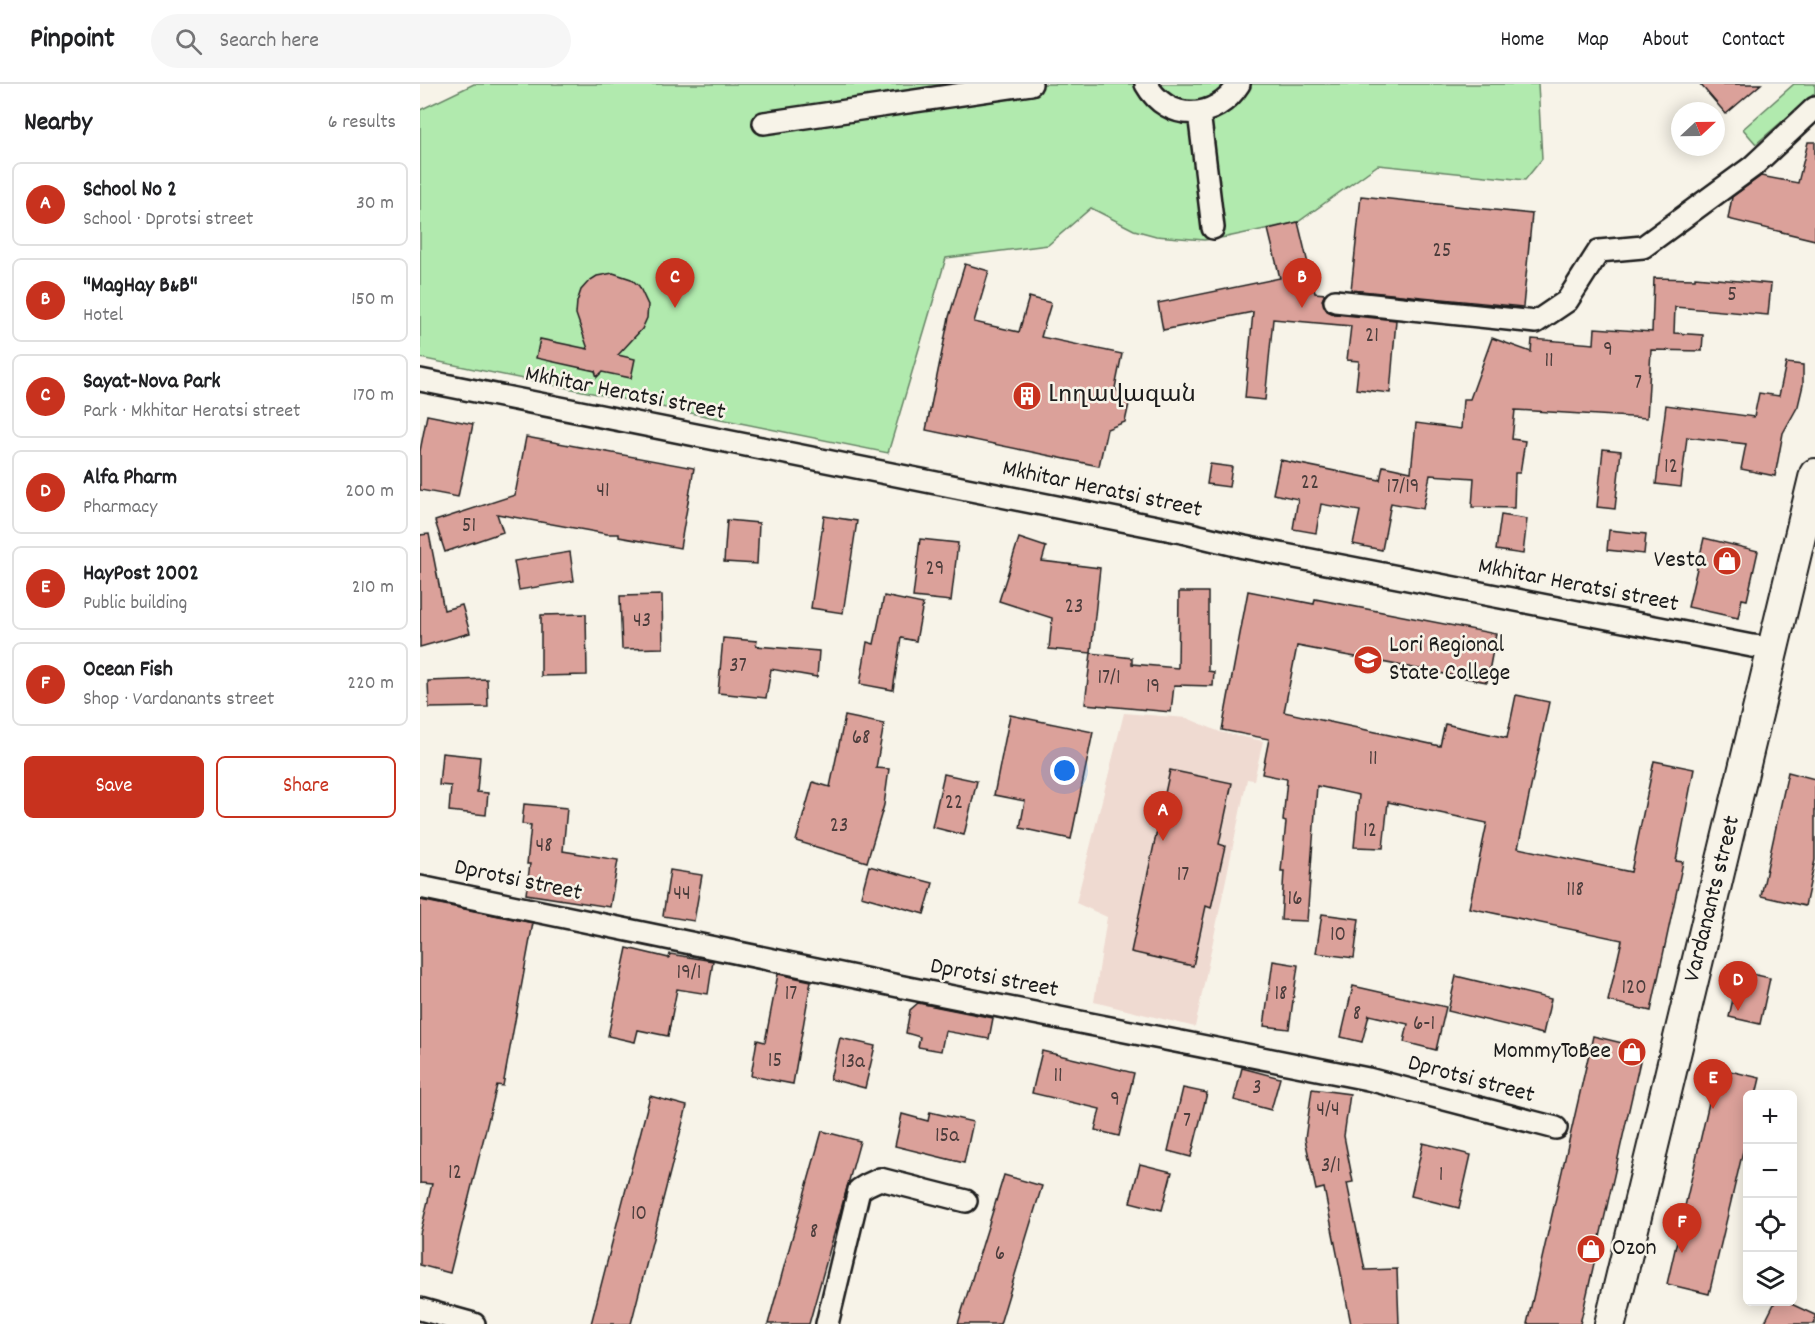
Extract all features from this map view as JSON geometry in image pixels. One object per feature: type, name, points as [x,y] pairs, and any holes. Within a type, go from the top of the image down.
[{"type":"street","points":[[764,123],[1031,84]]},
{"type":"street","points":[[1146,84],[1151,93],[1168,107],[1188,113],[1217,107],[1230,98],[1239,84]]},
{"type":"street","points":[[1335,301],[1536,322],[1567,301],[1599,251],[1643,247],[1752,168],[1815,108]]},
{"type":"street","points":[[1199,112],[1213,228]]},
{"type":"street","name":"Mkhitar Heratsi street","points":[[420,380],[1182,532],[1244,547],[1752,646],[1773,648]]},
{"type":"street","name":"Vardanants street","points":[[1610,1324],[1815,474]]},
{"type":"street","name":"Dprotsi street","points":[[420,887],[908,988],[1368,1079],[1556,1128]]},
{"type":"street","points":[[827,1324],[859,1190],[880,1179],[966,1201]]},
{"type":"street","points":[[420,1309],[474,1324]]},
{"type":"shaded area","points":[[1124,713],[1187,718],[1220,732],[1263,741],[1254,780],[1247,779],[1195,1027],[1094,1002],[1107,917],[1076,903]]},
{"type":"green space","points":[[474,84],[1538,84],[1542,159],[1525,180],[1378,165],[1298,222],[1204,240],[1156,236],[1134,230],[1091,208],[1048,245],[946,258],[888,453],[420,358],[420,110]]},
{"type":"green space","points":[[1794,84],[1815,84],[1815,93],[1756,144],[1743,129]]},
{"type":"building","points":[[1700,84],[1761,84],[1726,114],[1725,102],[1716,102]]},
{"type":"building","points":[[1808,142],[1815,142],[1815,240],[1728,219],[1732,197],[1761,176],[1798,183]]},
{"type":"building","points":[[1361,196],[1532,214],[1523,307],[1351,290]]},
{"type":"building","points":[[1298,222],[1315,293],[1325,294],[1322,300],[1327,311],[1334,314],[1396,320],[1390,393],[1356,389],[1359,361],[1347,360],[1351,326],[1273,319],[1265,400],[1245,398],[1253,312],[1163,330],[1158,303],[1280,278],[1268,229]]},
{"type":"building","name":"Լողավազան","points":[[965,264],[989,271],[974,322],[1019,332],[1029,297],[1051,303],[1041,337],[1122,354],[1115,388],[1129,404],[1125,422],[1107,429],[1099,466],[926,430],[949,317]]},
{"type":"building","points":[[613,273],[631,279],[639,286],[648,305],[647,318],[642,329],[618,355],[635,359],[631,378],[602,372],[597,377],[595,371],[536,358],[540,339],[588,349],[576,314],[577,302],[581,290],[589,281],[597,276]]},
{"type":"building","points":[[1695,277],[1771,284],[1768,315],[1675,307],[1674,333],[1703,335],[1702,351],[1651,350],[1647,418],[1515,410],[1512,439],[1525,441],[1520,473],[1515,473],[1514,508],[1472,507],[1474,478],[1430,475],[1423,509],[1391,503],[1382,550],[1353,544],[1360,511],[1321,504],[1316,533],[1293,529],[1298,499],[1273,494],[1280,460],[1380,480],[1383,466],[1411,472],[1416,423],[1461,429],[1463,399],[1470,399],[1492,338],[1531,352],[1532,339],[1594,344],[1595,328],[1652,332],[1654,278],[1695,279]]},
{"type":"building","points":[[1786,363],[1803,365],[1803,385],[1798,406],[1783,433],[1775,476],[1741,469],[1746,444],[1687,437],[1681,487],[1656,484],[1666,405],[1754,417],[1759,393],[1779,396]]},
{"type":"building","points":[[427,415],[473,424],[458,497],[420,490],[420,451]]},
{"type":"building","points":[[526,437],[694,468],[680,548],[619,537],[619,534],[607,534],[497,514],[503,532],[445,552],[435,521],[515,495]]},
{"type":"building","points":[[1603,449],[1621,451],[1615,509],[1597,507]]},
{"type":"building","points":[[1210,464],[1232,467],[1229,487],[1207,484]]},
{"type":"building","points":[[1501,515],[1527,519],[1523,554],[1496,550]]},
{"type":"building","points":[[824,516],[857,521],[843,613],[811,608]]},
{"type":"building","points":[[727,520],[759,523],[757,564],[724,562]]},
{"type":"building","points":[[1609,530],[1646,534],[1644,554],[1607,550]]},
{"type":"building","points":[[429,534],[444,610],[462,605],[470,633],[420,647],[420,535]]},
{"type":"building","points":[[1019,538],[1046,547],[1042,561],[1100,568],[1091,653],[1049,649],[1052,618],[999,601]]},
{"type":"building","name":"Vesta","points":[[1704,538],[1758,551],[1747,600],[1742,599],[1738,618],[1688,607]]},
{"type":"building","points":[[920,539],[958,543],[951,601],[913,597]]},
{"type":"building","points":[[570,552],[574,581],[519,590],[514,561]]},
{"type":"building","points":[[1248,591],[1314,604],[1315,599],[1496,634],[1487,682],[1297,646],[1284,712],[1440,746],[1445,724],[1507,738],[1516,695],[1549,702],[1518,848],[1631,872],[1654,761],[1694,769],[1676,861],[1683,862],[1651,1011],[1608,1001],[1622,940],[1469,908],[1487,823],[1388,802],[1383,848],[1354,847],[1359,795],[1317,786],[1307,921],[1281,920],[1284,871],[1281,871],[1286,822],[1283,821],[1287,779],[1262,774],[1269,739],[1222,730]]},
{"type":"building","points":[[1179,592],[1208,592],[1208,671],[1214,672],[1213,686],[1174,685],[1171,712],[1085,704],[1091,653],[1132,658],[1132,664],[1178,668]]},
{"type":"building","points":[[662,595],[663,648],[622,649],[620,596]]},
{"type":"building","points":[[884,596],[923,604],[916,641],[901,638],[893,690],[860,684],[867,642],[874,644]]},
{"type":"building","points":[[586,614],[587,675],[541,676],[541,615]]},
{"type":"building","points":[[723,638],[757,641],[756,646],[819,651],[817,677],[771,669],[766,698],[718,693]]},
{"type":"building","points":[[487,679],[488,707],[429,708],[428,681]]},
{"type":"building","points":[[1010,715],[1093,732],[1071,839],[1020,828],[1025,801],[994,795]]},
{"type":"building","points":[[845,716],[884,724],[876,768],[889,769],[884,805],[867,862],[796,841],[813,782],[830,787]]},
{"type":"building","points":[[442,753],[480,757],[477,792],[488,793],[486,815],[449,811],[451,786],[439,785]]},
{"type":"building","points":[[1170,770],[1232,783],[1219,844],[1225,846],[1211,908],[1206,906],[1193,966],[1131,952]]},
{"type":"building","points":[[1788,772],[1815,779],[1815,860],[1805,906],[1761,896]]},
{"type":"building","points":[[944,774],[977,781],[964,835],[932,827]]},
{"type":"building","points":[[524,804],[567,808],[563,851],[618,860],[610,907],[526,894],[530,864],[527,864],[531,825],[522,824]]},
{"type":"building","points":[[869,866],[933,883],[924,914],[861,896]]},
{"type":"building","points":[[670,870],[702,875],[694,921],[663,916]]},
{"type":"building","points":[[420,900],[533,923],[503,1086],[497,1085],[450,1273],[420,1265],[420,1234],[432,1184],[420,1183]]},
{"type":"building","points":[[1322,914],[1359,919],[1354,958],[1316,953]]},
{"type":"building","points":[[627,948],[669,958],[670,954],[713,961],[708,994],[677,989],[668,1036],[638,1030],[635,1042],[608,1036]]},
{"type":"building","points":[[1273,961],[1298,965],[1289,1029],[1264,1026]]},
{"type":"building","points":[[1739,971],[1770,978],[1760,1024],[1729,1017]]},
{"type":"building","points":[[778,974],[811,981],[793,1084],[751,1076],[757,1040],[765,1042]]},
{"type":"building","points":[[1456,976],[1551,999],[1543,1034],[1448,1011]]},
{"type":"building","points":[[1353,986],[1446,1007],[1436,1050],[1404,1042],[1408,1024],[1369,1015],[1362,1042],[1341,1037]]},
{"type":"building","points":[[918,1003],[993,1018],[989,1039],[945,1031],[941,1051],[918,1047],[920,1037],[906,1033],[910,1010]]},
{"type":"building","points":[[1593,1036],[1643,1048],[1590,1281],[1580,1324],[1527,1324]]},
{"type":"building","points":[[840,1038],[875,1046],[865,1088],[830,1079]]},
{"type":"building","points":[[1042,1051],[1134,1073],[1119,1136],[1095,1130],[1100,1109],[1032,1093]]},
{"type":"building","points":[[1242,1068],[1280,1078],[1271,1110],[1234,1100]]},
{"type":"building","points":[[1717,1068],[1760,1078],[1757,1090],[1743,1090],[1743,1151],[1709,1294],[1667,1284]]},
{"type":"building","points":[[1183,1088],[1207,1093],[1191,1157],[1168,1151]]},
{"type":"building","points":[[1312,1089],[1350,1094],[1344,1136],[1353,1182],[1347,1183],[1365,1270],[1397,1269],[1399,1324],[1351,1324],[1324,1188],[1316,1190],[1305,1139]]},
{"type":"building","points":[[650,1096],[687,1106],[631,1324],[591,1324]]},
{"type":"building","points":[[930,1112],[973,1122],[964,1163],[895,1146],[902,1114],[928,1121]]},
{"type":"building","points":[[822,1131],[860,1141],[809,1324],[768,1324]]},
{"type":"building","points":[[1423,1143],[1471,1155],[1459,1208],[1411,1196]]},
{"type":"building","points":[[1140,1164],[1172,1172],[1162,1210],[1130,1202]]},
{"type":"building","points":[[1004,1175],[1042,1186],[1000,1324],[958,1324]]},
{"type":"building","points":[[1773,1306],[1796,1306],[1815,1315],[1815,1324],[1764,1324]]},
{"type":"place","name":"Sayat-Nova Park","points":[[675,308]]},
{"type":"place","name":"\"MagHay B&B\"","points":[[1302,308]]},
{"type":"place","name":"Լողավազան","points":[[1027,396]]},
{"type":"place","name":"Vesta","points":[[1727,561]]},
{"type":"place","name":"Lori Regional State College","points":[[1368,660]]},
{"type":"place","name":"School No 2","points":[[1163,841]]},
{"type":"place","name":"Alfa Pharm","points":[[1738,1011]]},
{"type":"place","name":"MommyToBee","points":[[1632,1052]]},
{"type":"place","name":"HayPost 2002","points":[[1713,1109]]},
{"type":"place","name":"Ozon","points":[[1591,1249]]},
{"type":"place","name":"Ocean Fish","points":[[1682,1253]]}]
